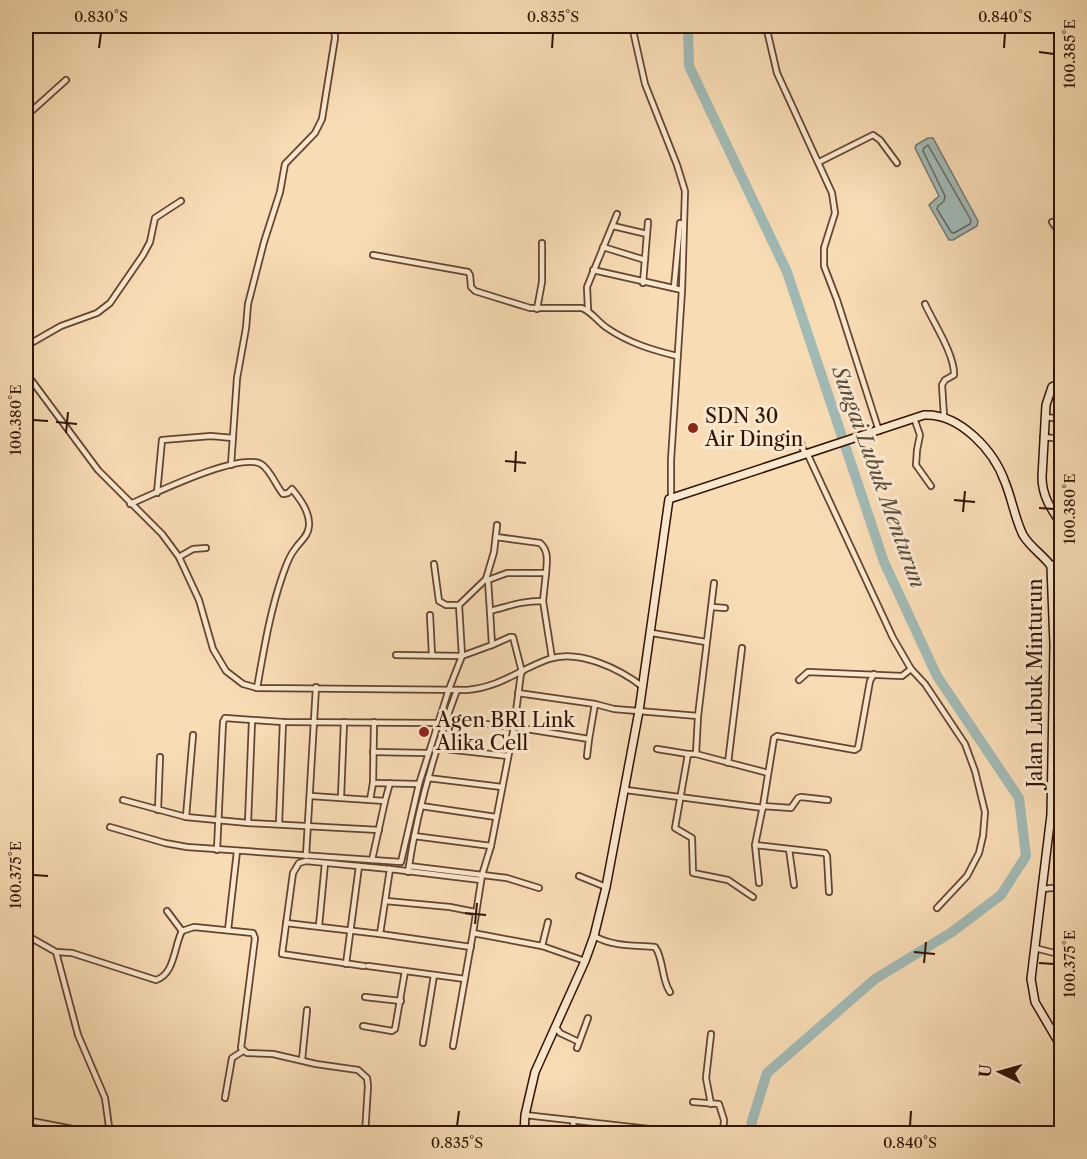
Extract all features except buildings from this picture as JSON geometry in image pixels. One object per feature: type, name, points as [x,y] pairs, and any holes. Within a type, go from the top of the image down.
[{"type":"street","points":[[231,465],[237,378],[248,304],[280,192],[285,164],[315,133],[322,120],[335,38],[334,26]]},
{"type":"street","points":[[524,1134],[525,1115],[535,1072],[585,961],[594,936],[606,887],[626,790],[652,633],[668,502],[671,497],[671,460],[686,205],[683,182],[645,84],[632,26]]},
{"type":"street","points":[[766,26],[777,73],[832,193],[835,213],[824,248],[824,266],[841,311],[876,432]]},
{"type":"street","points":[[26,116],[66,80]]},
{"type":"street","points":[[819,162],[873,135],[880,140],[897,164]]},
{"type":"street","points":[[26,346],[61,326],[97,313],[110,303],[150,242],[155,218],[181,201]]},
{"type":"street","points":[[588,310],[587,287],[617,214]]},
{"type":"street","points":[[644,283],[648,222]]},
{"type":"street","points":[[674,288],[680,222]]},
{"type":"street","points":[[1052,222],[1062,236]]},
{"type":"street","points":[[613,226],[647,234]]},
{"type":"street","points":[[537,309],[542,282],[542,243]]},
{"type":"street","points":[[603,247],[645,260]]},
{"type":"street","points":[[374,255],[468,272],[471,288],[475,291],[518,305],[537,309],[576,307],[588,310],[605,327],[634,344],[677,356]]},
{"type":"street","points":[[593,270],[682,290]]},
{"type":"street","points":[[671,497],[924,415],[944,416],[942,385],[945,380],[954,375],[954,369],[952,359],[925,304]]},
{"type":"street","points":[[26,373],[83,452],[130,504],[149,520],[179,557],[199,600],[213,649],[226,671],[243,684],[257,688],[457,690],[484,688],[552,658],[584,659],[605,664],[643,687]]},
{"type":"street","points":[[1062,382],[1052,387],[1049,395],[1043,437],[1042,489],[1062,525]]},
{"type":"street","name":"Jalan Lubuk Minturun","points":[[944,416],[959,425],[995,460],[1024,536],[1051,566],[1053,689],[1051,815],[1031,979],[1035,1002],[1062,1048]]},
{"type":"street","points":[[1045,417],[1062,419]]},
{"type":"street","points":[[914,418],[921,435],[916,465],[931,486]]},
{"type":"street","points":[[157,492],[162,440],[208,436],[233,438]]},
{"type":"street","points":[[798,436],[873,598],[911,669],[925,684],[965,744],[975,771],[985,812],[979,853],[967,876],[937,908]]},
{"type":"street","points":[[1043,437],[1062,439]]},
{"type":"street","points":[[130,504],[195,476],[231,465],[262,464],[283,494],[292,489],[309,517],[309,530],[295,549],[282,576],[268,623],[257,688]]},
{"type":"street","points":[[492,645],[487,580],[494,552],[497,525]]},
{"type":"street","points":[[496,537],[540,543],[544,547],[547,554],[543,602],[552,658]]},
{"type":"street","points":[[179,557],[193,549],[206,548]]},
{"type":"street","points":[[1051,566],[1062,562]]},
{"type":"street","points":[[434,564],[439,601],[446,605],[459,605],[487,580],[507,573],[546,573]]},
{"type":"street","points":[[696,754],[698,716],[714,583]]},
{"type":"street","points":[[490,611],[515,603],[543,602]]},
{"type":"street","points":[[110,827],[176,846],[401,862],[428,753],[462,656],[459,605]]},
{"type":"street","points":[[712,607],[724,608]]},
{"type":"street","points":[[430,615],[432,655]]},
{"type":"street","points":[[652,633],[706,642]]},
{"type":"street","points":[[396,655],[462,656],[513,637],[521,673],[514,727],[491,846],[481,877],[453,1046]]},
{"type":"street","points":[[728,763],[742,648]]},
{"type":"street","points":[[799,680],[808,672],[902,676],[911,669]]},
{"type":"street","points":[[759,883],[755,845],[773,739],[776,736],[855,750],[858,748],[869,688],[874,674]]},
{"type":"street","points":[[306,856],[316,687]]},
{"type":"street","points":[[1053,689],[1062,690]]},
{"type":"street","points":[[408,872],[428,778],[457,690]]},
{"type":"street","points":[[518,693],[595,704],[614,709],[698,716]]},
{"type":"street","points":[[1053,703],[1062,704]]},
{"type":"street","points":[[587,756],[595,704]]},
{"type":"street","points":[[217,850],[223,720],[227,717],[283,722],[438,723]]},
{"type":"street","points":[[446,720],[514,727],[589,739]]},
{"type":"street","points":[[248,822],[252,721]]},
{"type":"street","points":[[279,824],[283,722]]},
{"type":"street","points":[[341,797],[344,722]]},
{"type":"street","points":[[370,800],[373,783],[374,722]]},
{"type":"street","points":[[186,817],[193,735]]},
{"type":"street","points":[[437,748],[508,756]]},
{"type":"street","points":[[657,748],[696,754],[768,773]]},
{"type":"street","points":[[373,752],[428,753]]},
{"type":"street","points":[[688,754],[675,828],[692,838],[693,873],[729,880],[753,897]]},
{"type":"street","points":[[158,810],[160,757]]},
{"type":"street","points":[[428,778],[502,787]]},
{"type":"street","points":[[373,783],[419,784]]},
{"type":"street","points":[[372,860],[390,783]]},
{"type":"street","points":[[626,790],[763,807],[791,808],[801,796],[828,800]]},
{"type":"street","points":[[311,796],[385,801]]},
{"type":"street","points":[[123,800],[186,817],[379,830]]},
{"type":"street","points":[[421,806],[496,817]]},
{"type":"street","points":[[414,836],[491,846]]},
{"type":"street","points":[[755,845],[826,854],[830,892]]},
{"type":"street","points":[[789,849],[794,885]]},
{"type":"street","points":[[228,930],[237,851]]},
{"type":"street","points":[[465,979],[283,954],[295,867],[298,863],[306,861],[408,872],[507,878],[539,888]]},
{"type":"street","points":[[319,926],[325,863]]},
{"type":"street","points":[[346,963],[359,866]]},
{"type":"street","points":[[409,866],[481,877]]},
{"type":"street","points":[[380,933],[390,869]]},
{"type":"street","points":[[579,876],[606,887]]},
{"type":"street","points":[[1041,889],[1062,887]]},
{"type":"street","points":[[386,901],[475,912]]},
{"type":"street","points":[[167,911],[183,931]]},
{"type":"street","points":[[542,946],[548,922]]},
{"type":"street","points":[[286,923],[380,933],[471,947]]},
{"type":"street","points":[[26,935],[56,952],[72,953],[156,980],[167,971],[183,931],[194,927],[250,932],[255,935],[241,1043],[243,1051]]},
{"type":"street","points":[[473,933],[542,946],[585,961]]},
{"type":"street","points":[[594,936],[602,941],[625,946],[655,947],[670,992]]},
{"type":"street","points":[[1035,948],[1062,956]]},
{"type":"street","points":[[56,952],[78,1035],[105,1098],[110,1134]]},
{"type":"street","points":[[363,1026],[394,1030],[405,971]]},
{"type":"street","points":[[423,1043],[434,975]]},
{"type":"street","points":[[365,997],[400,1001]]},
{"type":"street","points":[[302,1060],[307,1010]]},
{"type":"street","points":[[556,1027],[560,1033],[578,1045],[588,1017]]},
{"type":"street","points":[[711,1034],[706,1078],[711,1104]]},
{"type":"street","points":[[225,1098],[232,1058],[243,1051],[352,1068],[364,1074],[368,1086],[365,1134]]},
{"type":"street","points":[[693,1102],[720,1105],[723,1134]]},
{"type":"street","points":[[525,1115],[649,1131],[714,1134]]},
{"type":"street","points":[[26,1120],[69,1131],[99,1134]]},
{"type":"street","points":[[573,1120],[574,1134]]},
{"type":"water","points":[[928,138],[933,138],[978,221],[977,226],[953,240],[949,240],[929,205],[939,196],[915,148]]},
{"type":"waterway","name":"Sungai Lubuk Menturun","points":[[688,26],[689,66],[787,272],[884,562],[937,676],[1019,798],[1026,856],[1001,895],[952,932],[875,979],[767,1073],[752,1121],[751,1134]]},
{"type":"place","name":"SDN 30 Air Dingin","points":[[693,428]]},
{"type":"place","name":"Agen BRI Link Alika Cell","points":[[424,732]]}]
